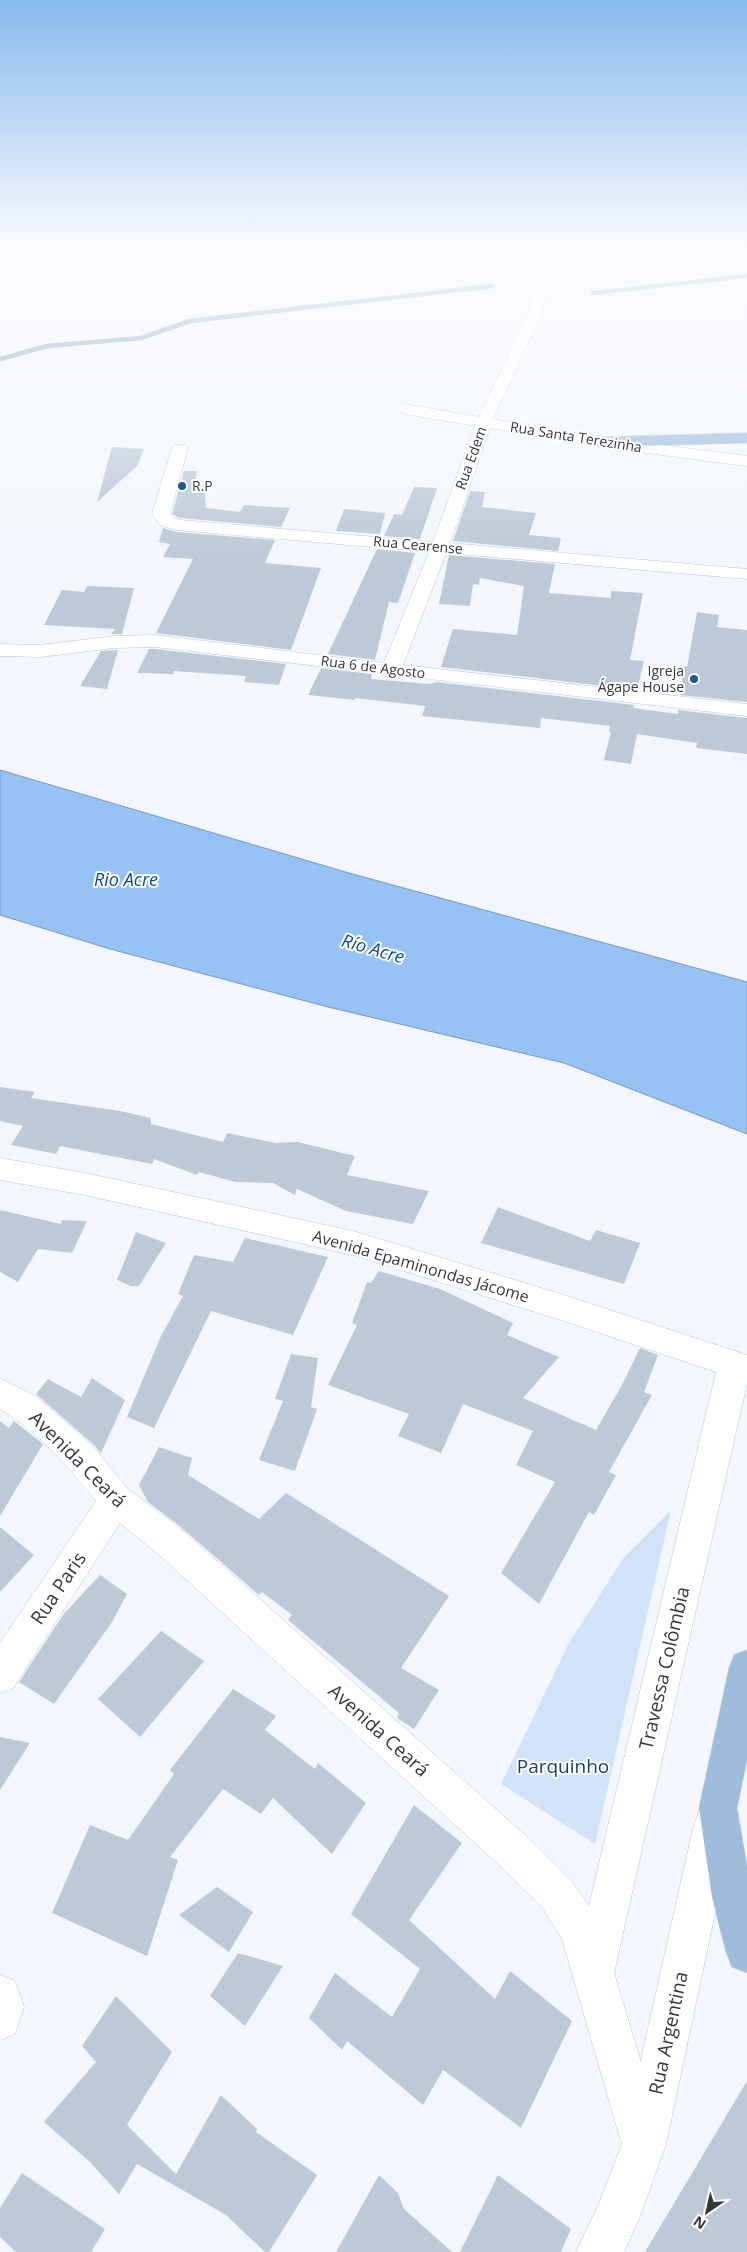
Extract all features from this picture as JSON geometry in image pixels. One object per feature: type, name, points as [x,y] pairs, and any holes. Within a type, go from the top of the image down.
[{"type":"main road","points":[[600,442],[747,438]]},
{"type":"main road","points":[[747,1668],[718,1808],[732,1897],[747,1952]]},
{"type":"street","name":"Rua Edem","points":[[391,670],[440,546],[484,422],[518,350]]},
{"type":"street","name":"Rua Santa Terezinha","points":[[405,409],[600,442],[747,461]]},
{"type":"street","name":"Rua Cearense","points":[[180,448],[161,514],[166,521],[177,525],[440,546],[747,574]]},
{"type":"street","name":"Rua 6 de Agosto","points":[[0,650],[40,651],[114,642],[156,641],[391,670],[747,710]]},
{"type":"street","name":"Avenida Epaminondas Jácome","points":[[0,1169],[85,1184],[353,1243],[561,1307],[741,1366]]},
{"type":"street","name":"Travessa Colômbia","points":[[593,1972],[741,1366]]},
{"type":"street","name":"Avenida Ceará","points":[[0,1392],[26,1407],[80,1456],[116,1500],[169,1541],[498,1837],[556,1893],[580,1930],[644,2144]]},
{"type":"street","name":"Rua Paris","points":[[0,1675],[116,1500]]},
{"type":"street","name":"Rua Argentina","points":[[599,2252],[616,2220],[644,2144],[718,1808]]},
{"type":"green space","name":"Parquinho","points":[[671,1510],[595,1844],[501,1784],[569,1643],[624,1557]]},
{"type":"water","name":"Rio Acre","points":[[0,770],[349,873],[747,982],[747,1134],[564,1063],[328,1007],[110,949],[0,915]]},
{"type":"building","points":[[112,447],[144,449],[137,466],[97,502]]},
{"type":"building","points":[[184,471],[197,471],[193,493],[205,492],[206,508],[240,512],[244,505],[290,508],[281,527],[180,518],[172,514]]},
{"type":"building","points":[[414,487],[437,488],[420,539],[384,536],[394,514],[402,515]]},
{"type":"building","points":[[470,491],[485,492],[482,507],[536,513],[529,535],[561,538],[558,551],[453,541]]},
{"type":"building","points":[[344,509],[385,513],[380,534],[336,531]]},
{"type":"building","points":[[163,528],[177,532],[275,540],[265,563],[321,568],[291,650],[156,633],[193,559],[163,557],[170,544],[159,542]]},
{"type":"building","points":[[377,549],[415,553],[398,603],[389,602],[375,660],[328,654]]},
{"type":"building","points":[[449,555],[555,564],[549,593],[611,598],[611,591],[643,593],[630,660],[644,661],[637,690],[441,667],[453,629],[517,635],[524,586],[480,578],[479,585],[473,584],[470,606],[439,604]]},
{"type":"building","points":[[87,586],[134,588],[122,634],[111,634],[115,629],[44,625],[62,590],[84,592]]},
{"type":"building","points":[[697,612],[719,615],[717,627],[747,630],[747,702],[680,695],[684,666],[687,667]]},
{"type":"building","points":[[149,649],[286,664],[279,685],[244,682],[246,676],[174,671],[173,674],[137,673]]},
{"type":"building","points":[[118,650],[107,689],[80,686],[101,651]]},
{"type":"building","points":[[321,668],[372,674],[371,679],[430,684],[437,682],[634,705],[633,708],[678,714],[678,710],[747,718],[747,754],[696,748],[697,743],[637,734],[631,764],[604,760],[611,732],[609,732],[610,726],[541,718],[540,728],[422,716],[425,706],[308,695]]},
{"type":"building","points":[[0,1087],[35,1092],[31,1098],[120,1111],[151,1118],[151,1124],[223,1142],[227,1133],[276,1143],[298,1142],[355,1156],[347,1175],[429,1191],[413,1224],[346,1211],[297,1189],[295,1195],[273,1183],[236,1182],[198,1172],[197,1175],[154,1159],[152,1164],[60,1146],[56,1154],[11,1145],[23,1126],[0,1121]]},
{"type":"building","points":[[498,1207],[590,1241],[596,1230],[640,1243],[624,1284],[481,1243]]},
{"type":"building","points":[[0,1210],[61,1224],[62,1220],[87,1221],[72,1253],[38,1249],[18,1282],[0,1272]]},
{"type":"building","points":[[136,1232],[166,1243],[139,1286],[131,1286],[117,1280]]},
{"type":"building","points":[[245,1238],[328,1257],[293,1335],[211,1311],[154,1428],[127,1417],[161,1336],[183,1296],[178,1294],[194,1255],[233,1262]]},
{"type":"building","points":[[379,1271],[440,1289],[513,1323],[507,1335],[559,1357],[523,1398],[596,1430],[622,1385],[640,1348],[658,1355],[644,1392],[652,1395],[609,1472],[616,1475],[594,1515],[589,1512],[539,1604],[501,1573],[555,1482],[516,1465],[533,1431],[463,1404],[441,1453],[398,1436],[409,1414],[328,1385],[357,1325],[352,1323],[367,1282],[371,1283]]},
{"type":"building","points":[[291,1354],[318,1358],[311,1407],[317,1409],[295,1471],[259,1460],[283,1401],[275,1399]]},
{"type":"building","points":[[92,1378],[125,1400],[101,1453],[36,1394],[48,1379],[81,1397]]},
{"type":"building","points":[[0,1421],[9,1428],[14,1421],[43,1444],[0,1516]]},
{"type":"building","points":[[159,1447],[192,1458],[188,1475],[259,1519],[286,1493],[449,1596],[401,1668],[439,1690],[414,1729],[397,1718],[399,1713],[288,1620],[292,1615],[262,1592],[259,1595],[182,1528],[148,1502],[139,1485]]},
{"type":"building","points":[[0,1527],[34,1555],[0,1592]]},
{"type":"building","points":[[100,1575],[127,1594],[112,1622],[54,1704],[19,1682],[63,1615]]},
{"type":"building","points":[[161,1631],[204,1661],[140,1737],[98,1699]]},
{"type":"building","points":[[233,1689],[276,1716],[265,1730],[315,1769],[318,1763],[366,1803],[332,1854],[273,1798],[261,1814],[223,1789],[170,1857],[178,1860],[147,1956],[52,1913],[90,1825],[128,1840],[174,1774],[170,1770]]},
{"type":"building","points":[[0,1737],[30,1743],[0,1790]]},
{"type":"building","points":[[414,1805],[462,1843],[409,1920],[495,1999],[510,1971],[572,2021],[521,2128],[443,2070],[423,2105],[347,2041],[342,2050],[309,2018],[335,1973],[392,2017],[420,1969],[351,1914]]},
{"type":"building","points":[[217,1887],[253,1912],[229,1952],[179,1915]]},
{"type":"building","points":[[238,1953],[283,1966],[245,2026],[210,1996]]},
{"type":"building","points":[[116,1996],[172,2052],[127,2125],[176,2174],[221,2095],[257,2129],[256,2132],[317,2175],[269,2252],[265,2252],[226,2215],[137,2164],[119,2194],[90,2162],[44,2122],[96,2062],[82,2046]]},
{"type":"building","points":[[747,2081],[747,2252],[645,2252]]},
{"type":"building","points":[[22,2173],[105,2229],[91,2252],[16,2252],[0,2237],[0,2208]]},
{"type":"building","points":[[379,2175],[398,2193],[404,2209],[452,2252],[336,2252]]},
{"type":"building","points":[[498,2175],[571,2229],[561,2252],[460,2252]]},
{"type":"waterway","points":[[0,359],[32,350]]},
{"type":"place","name":"R.P","points":[[182,486]]},
{"type":"place","name":"Igreja Ágape House","points":[[694,679]]},
{"type":"water label","name":"Río Acre","points":[[373,949]]}]
